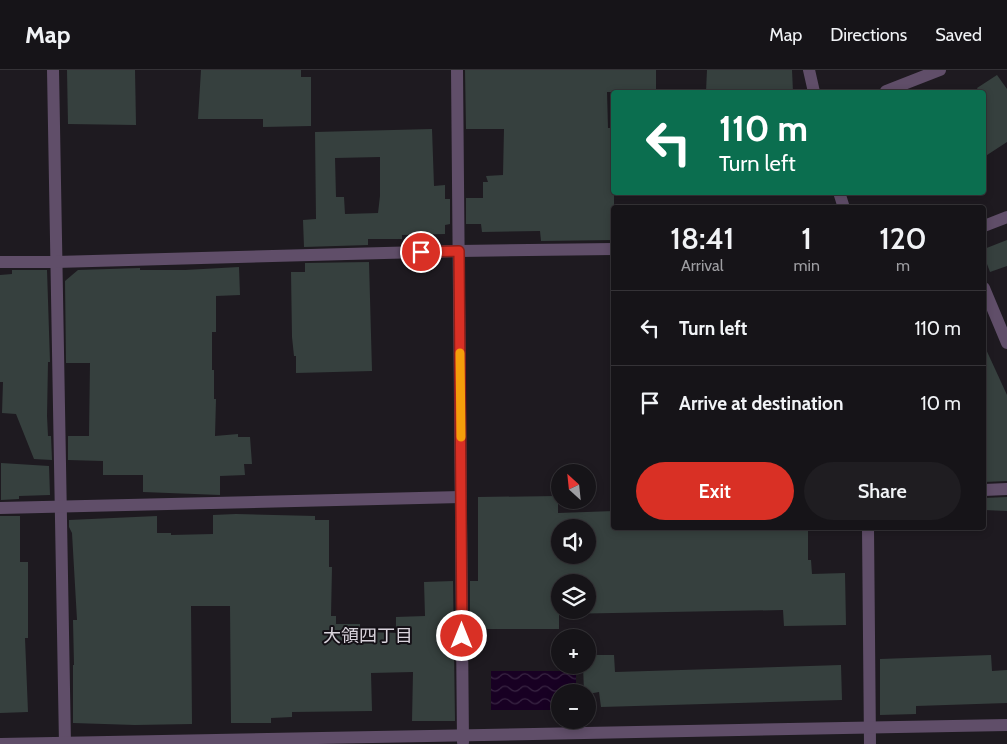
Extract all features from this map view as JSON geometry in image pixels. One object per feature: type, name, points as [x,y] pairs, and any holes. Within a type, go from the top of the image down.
[{"type":"street","points":[[53,70],[64,743]]},
{"type":"street","points":[[458,70],[463,740]]},
{"type":"street","points":[[809,70],[814,90]]},
{"type":"street","points":[[889,90],[940,70]]},
{"type":"street","points":[[986,225],[1007,217]]},
{"type":"street","points":[[0,262],[611,249]]},
{"type":"street","points":[[986,293],[1007,343]]},
{"type":"street","points":[[986,490],[1007,489]]},
{"type":"street","points":[[0,508],[461,497]]},
{"type":"street","points":[[868,530],[870,744]]},
{"type":"street","points":[[0,744],[463,740],[1007,725]]},
{"type":"water","points":[[491,671],[551,671],[551,674],[576,674],[576,684],[551,684],[551,710],[491,710]]},
{"type":"building","points":[[67,70],[135,70],[136,125],[68,124]]},
{"type":"building","points":[[201,70],[301,70],[301,77],[311,77],[311,126],[263,127],[263,119],[198,119]]},
{"type":"building","points":[[465,70],[656,70],[656,90],[611,90],[611,92],[607,92],[608,128],[611,128],[611,195],[614,195],[614,205],[611,205],[611,240],[541,241],[540,231],[482,232],[481,224],[466,224],[466,198],[483,198],[483,182],[488,182],[486,176],[503,175],[504,129],[466,129]]},
{"type":"building","points":[[707,70],[792,70],[793,90],[706,90]]},
{"type":"building","points":[[997,75],[1007,89],[1007,142],[986,156],[986,90],[978,90],[977,88]]},
{"type":"building","points":[[432,129],[434,186],[445,185],[445,199],[450,199],[450,224],[445,225],[445,234],[402,235],[402,239],[368,239],[368,245],[304,247],[303,220],[316,219],[315,132]],"holes":[[[380,157],[378,213],[345,214],[344,197],[336,197],[335,158]]]},
{"type":"building","points":[[1007,240],[1007,266],[990,272],[986,261],[986,248]]},
{"type":"building","points":[[369,262],[372,371],[296,373],[296,356],[294,356],[292,337],[291,272],[305,272],[305,263]]},
{"type":"building","points":[[239,267],[240,295],[216,296],[216,332],[212,332],[212,370],[214,370],[214,399],[216,399],[215,436],[238,434],[238,437],[250,437],[252,464],[244,464],[245,475],[220,476],[220,495],[143,492],[143,475],[103,475],[103,461],[68,460],[68,436],[89,436],[90,363],[66,363],[65,281],[78,270],[140,268],[140,270],[185,270]]},
{"type":"building","points":[[12,270],[47,270],[50,362],[48,362],[47,416],[48,436],[51,436],[52,460],[34,459],[16,414],[2,413],[3,382],[0,382],[0,275],[12,274]]},
{"type":"building","points":[[986,349],[1007,395],[1007,481],[986,482]]},
{"type":"building","points":[[1,463],[49,466],[50,495],[19,496],[19,499],[1,500]]},
{"type":"building","points":[[551,496],[551,509],[558,509],[558,513],[611,511],[611,530],[808,530],[808,560],[811,560],[812,574],[845,573],[846,625],[784,626],[783,610],[596,613],[596,574],[551,574],[551,619],[559,619],[559,629],[470,629],[470,581],[478,581],[478,497]]},
{"type":"building","points":[[1007,497],[1007,511],[986,510],[986,498]]},
{"type":"building","points":[[213,515],[315,516],[315,520],[329,520],[329,567],[332,567],[331,616],[336,616],[336,624],[360,624],[360,632],[396,633],[396,617],[425,616],[424,582],[453,581],[455,721],[412,721],[413,672],[371,673],[372,711],[292,712],[292,717],[271,718],[271,723],[231,723],[230,606],[191,606],[192,724],[73,723],[73,620],[77,620],[72,533],[69,527],[69,520],[157,516],[157,533],[171,533],[171,535],[213,534]]},
{"type":"building","points":[[0,516],[20,516],[20,562],[28,562],[28,638],[25,638],[28,712],[0,713]]},
{"type":"building","points":[[596,655],[614,655],[615,672],[841,665],[842,700],[601,707],[599,692],[596,693],[596,684],[584,684],[583,674],[596,674]]},
{"type":"building","points":[[991,655],[992,671],[1007,670],[1007,703],[916,706],[916,714],[880,715],[880,659]]},
{"type":"slow traffic","points":[[460,353],[461,437]]},
{"type":"district","name":"大領四丁目","points":[[368,636]]},
{"type":"route","points":[[421,252],[459,251],[462,636]]}]
